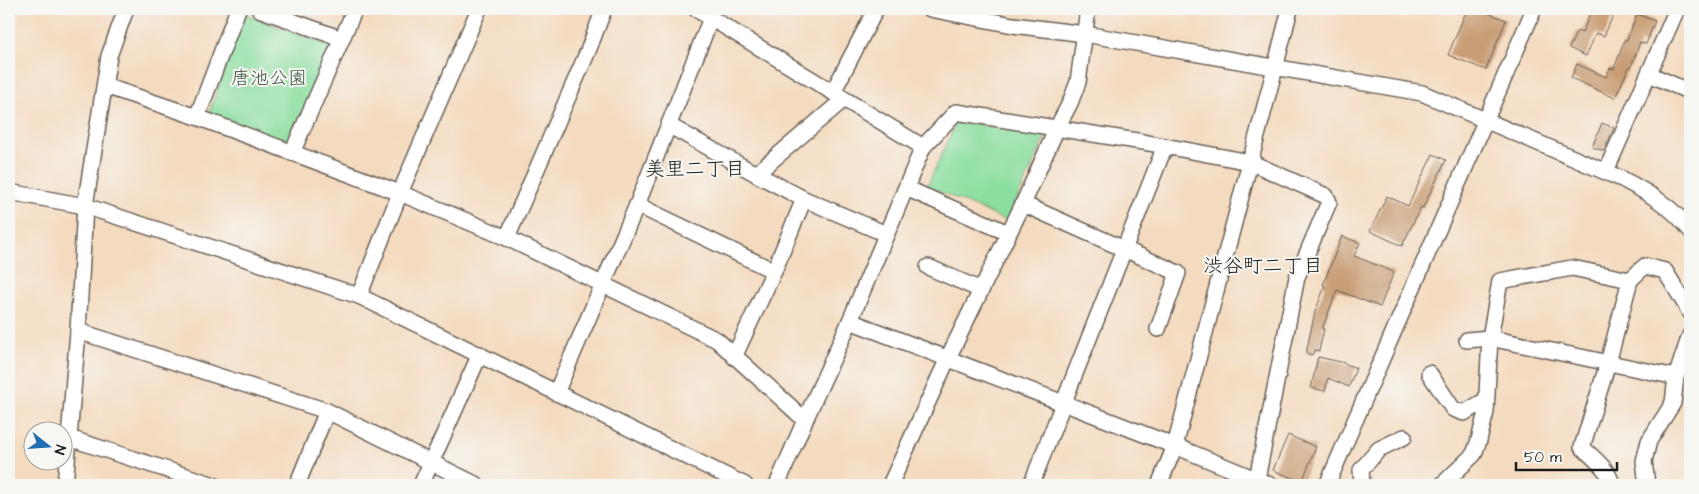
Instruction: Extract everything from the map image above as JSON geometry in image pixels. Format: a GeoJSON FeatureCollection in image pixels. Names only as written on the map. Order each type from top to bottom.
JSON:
{"type":"FeatureCollection","features":[{"type":"Feature","properties":{"kind":"street"},"geometry":{"type":"LineString","coordinates":[[70,422],[85,206],[109,56],[126,9]]}},
{"type":"Feature","properties":{"kind":"street"},"geometry":{"type":"LineString","coordinates":[[197,118],[238,9]]}},
{"type":"Feature","properties":{"kind":"street"},"geometry":{"type":"LineString","coordinates":[[259,9],[342,39]]}},
{"type":"Feature","properties":{"kind":"street"},"geometry":{"type":"LineString","coordinates":[[292,153],[355,9]]}},
{"type":"Feature","properties":{"kind":"street"},"geometry":{"type":"LineString","coordinates":[[359,296],[400,193],[479,9]]}},
{"type":"Feature","properties":{"kind":"street"},"geometry":{"type":"LineString","coordinates":[[507,238],[604,9]]}},
{"type":"Feature","properties":{"kind":"street"},"geometry":{"type":"LineString","coordinates":[[696,9],[923,147]]}},
{"type":"Feature","properties":{"kind":"street"},"geometry":{"type":"LineString","coordinates":[[756,174],[838,96],[876,9]]}},
{"type":"Feature","properties":{"kind":"street"},"geometry":{"type":"LineString","coordinates":[[930,9],[1013,25],[1085,34],[1422,93],[1606,171],[1642,189],[1674,212],[1690,230]]}},
{"type":"Feature","properties":{"kind":"street"},"geometry":{"type":"LineString","coordinates":[[890,485],[948,358],[1070,103],[1078,82],[1088,9]]}},
{"type":"Feature","properties":{"kind":"street"},"geometry":{"type":"LineString","coordinates":[[1159,485],[1175,446],[1290,9]]}},
{"type":"Feature","properties":{"kind":"street"},"geometry":{"type":"LineString","coordinates":[[1327,485],[1534,9]]}},
{"type":"Feature","properties":{"kind":"street"},"geometry":{"type":"LineString","coordinates":[[1606,171],[1678,9]]}},
{"type":"Feature","properties":{"kind":"street"},"geometry":{"type":"LineString","coordinates":[[556,393],[637,206],[711,18]]}},
{"type":"Feature","properties":{"kind":"street"},"geometry":{"type":"LineString","coordinates":[[1649,74],[1690,92]]}},
{"type":"Feature","properties":{"kind":"street"},"geometry":{"type":"LineString","coordinates":[[105,86],[400,193],[507,238],[717,340],[804,420]]}},
{"type":"Feature","properties":{"kind":"street"},"geometry":{"type":"LineString","coordinates":[[777,485],[804,420],[850,321],[923,147],[956,112],[1165,146],[1250,162],[1326,196],[1328,202],[1297,278],[1264,482],[850,321]]}},
{"type":"Feature","properties":{"kind":"street"},"geometry":{"type":"LineString","coordinates":[[670,126],[804,199],[886,234]]}},
{"type":"Feature","properties":{"kind":"street"},"geometry":{"type":"LineString","coordinates":[[1031,485],[1165,146]]}},
{"type":"Feature","properties":{"kind":"street"},"geometry":{"type":"LineString","coordinates":[[906,188],[1008,233]]}},
{"type":"Feature","properties":{"kind":"street"},"geometry":{"type":"LineString","coordinates":[[9,192],[85,206],[359,296],[745,485]]}},
{"type":"Feature","properties":{"kind":"street"},"geometry":{"type":"LineString","coordinates":[[734,357],[774,271],[804,199]]}},
{"type":"Feature","properties":{"kind":"street"},"geometry":{"type":"LineString","coordinates":[[1023,204],[1178,273],[1158,329]]}},
{"type":"Feature","properties":{"kind":"street"},"geometry":{"type":"LineString","coordinates":[[637,206],[774,271]]}},
{"type":"Feature","properties":{"kind":"street"},"geometry":{"type":"LineString","coordinates":[[1611,485],[1612,480],[1609,474],[1582,447],[1608,363],[1630,280],[1645,266],[1665,271],[1690,312]]}},
{"type":"Feature","properties":{"kind":"street"},"geometry":{"type":"LineString","coordinates":[[928,267],[981,290]]}},
{"type":"Feature","properties":{"kind":"street"},"geometry":{"type":"LineString","coordinates":[[1442,485],[1474,454],[1484,425],[1490,338],[1500,281],[1572,268],[1630,280]]}},
{"type":"Feature","properties":{"kind":"street"},"geometry":{"type":"LineString","coordinates":[[78,331],[327,411],[477,485]]}},
{"type":"Feature","properties":{"kind":"street"},"geometry":{"type":"LineString","coordinates":[[1648,485],[1644,461],[1649,441],[1673,403],[1676,377],[1690,335]]}},
{"type":"Feature","properties":{"kind":"street"},"geometry":{"type":"LineString","coordinates":[[1468,340],[1490,338],[1676,377]]}},
{"type":"Feature","properties":{"kind":"street"},"geometry":{"type":"LineString","coordinates":[[421,485],[480,354]]}},
{"type":"Feature","properties":{"kind":"street"},"geometry":{"type":"LineString","coordinates":[[1430,373],[1452,409],[1464,413],[1486,400]]}},
{"type":"Feature","properties":{"kind":"street"},"geometry":{"type":"LineString","coordinates":[[297,485],[327,411]]}},
{"type":"Feature","properties":{"kind":"street"},"geometry":{"type":"LineString","coordinates":[[1362,485],[1361,470],[1379,449],[1404,436]]}},
{"type":"Feature","properties":{"kind":"street"},"geometry":{"type":"LineString","coordinates":[[72,439],[186,481],[214,485]]}},
{"type":"Feature","properties":{"kind":"street"},"geometry":{"type":"LineString","coordinates":[[65,485],[66,472]]}},
{"type":"Feature","properties":{"kind":"green space","name":"唐池公園"},"geometry":{"type":"Polygon","coordinates":[[[244,14],[331,46],[289,144],[209,113],[244,14]]]}},
{"type":"Feature","properties":{"kind":"green space"},"geometry":{"type":"Polygon","coordinates":[[[957,121],[1046,136],[1007,221],[927,186],[957,121]]]}},
{"type":"Feature","properties":{"kind":"building"},"geometry":{"type":"Polygon","coordinates":[[[1467,9],[1478,9],[1506,20],[1486,70],[1448,55],[1467,9]]]}},
{"type":"Feature","properties":{"kind":"building"},"geometry":{"type":"Polygon","coordinates":[[[1592,9],[1616,9],[1604,36],[1596,33],[1586,56],[1569,48],[1577,31],[1582,33],[1592,9]]]}},
{"type":"Feature","properties":{"kind":"building"},"geometry":{"type":"Polygon","coordinates":[[[1637,14],[1655,21],[1646,44],[1640,42],[1631,67],[1629,67],[1615,98],[1571,78],[1577,64],[1606,77],[1610,68],[1614,69],[1637,14]]]}},
{"type":"Feature","properties":{"kind":"building"},"geometry":{"type":"Polygon","coordinates":[[[1602,123],[1614,128],[1604,151],[1592,147],[1602,123]]]}},
{"type":"Feature","properties":{"kind":"building"},"geometry":{"type":"Polygon","coordinates":[[[1433,154],[1446,160],[1402,246],[1370,231],[1387,196],[1408,206],[1433,154]]]}},
{"type":"Feature","properties":{"kind":"building"},"geometry":{"type":"Polygon","coordinates":[[[1342,236],[1360,243],[1354,256],[1394,272],[1380,307],[1337,290],[1322,329],[1324,329],[1319,351],[1315,350],[1312,355],[1306,353],[1315,312],[1325,286],[1323,285],[1342,236]]]}},
{"type":"Feature","properties":{"kind":"building"},"geometry":{"type":"Polygon","coordinates":[[[1318,357],[1341,362],[1356,368],[1349,387],[1328,378],[1325,391],[1311,388],[1318,357]]]}},
{"type":"Feature","properties":{"kind":"building"},"geometry":{"type":"Polygon","coordinates":[[[1288,435],[1316,447],[1302,482],[1273,470],[1288,435]]]}},
{"type":"Feature","properties":{"kind":"district","name":"美里二丁目"},"geometry":{"type":"Point","coordinates":[695,169]}},
{"type":"Feature","properties":{"kind":"district","name":"渋谷町二丁目"},"geometry":{"type":"Point","coordinates":[1263,266]}}]}
